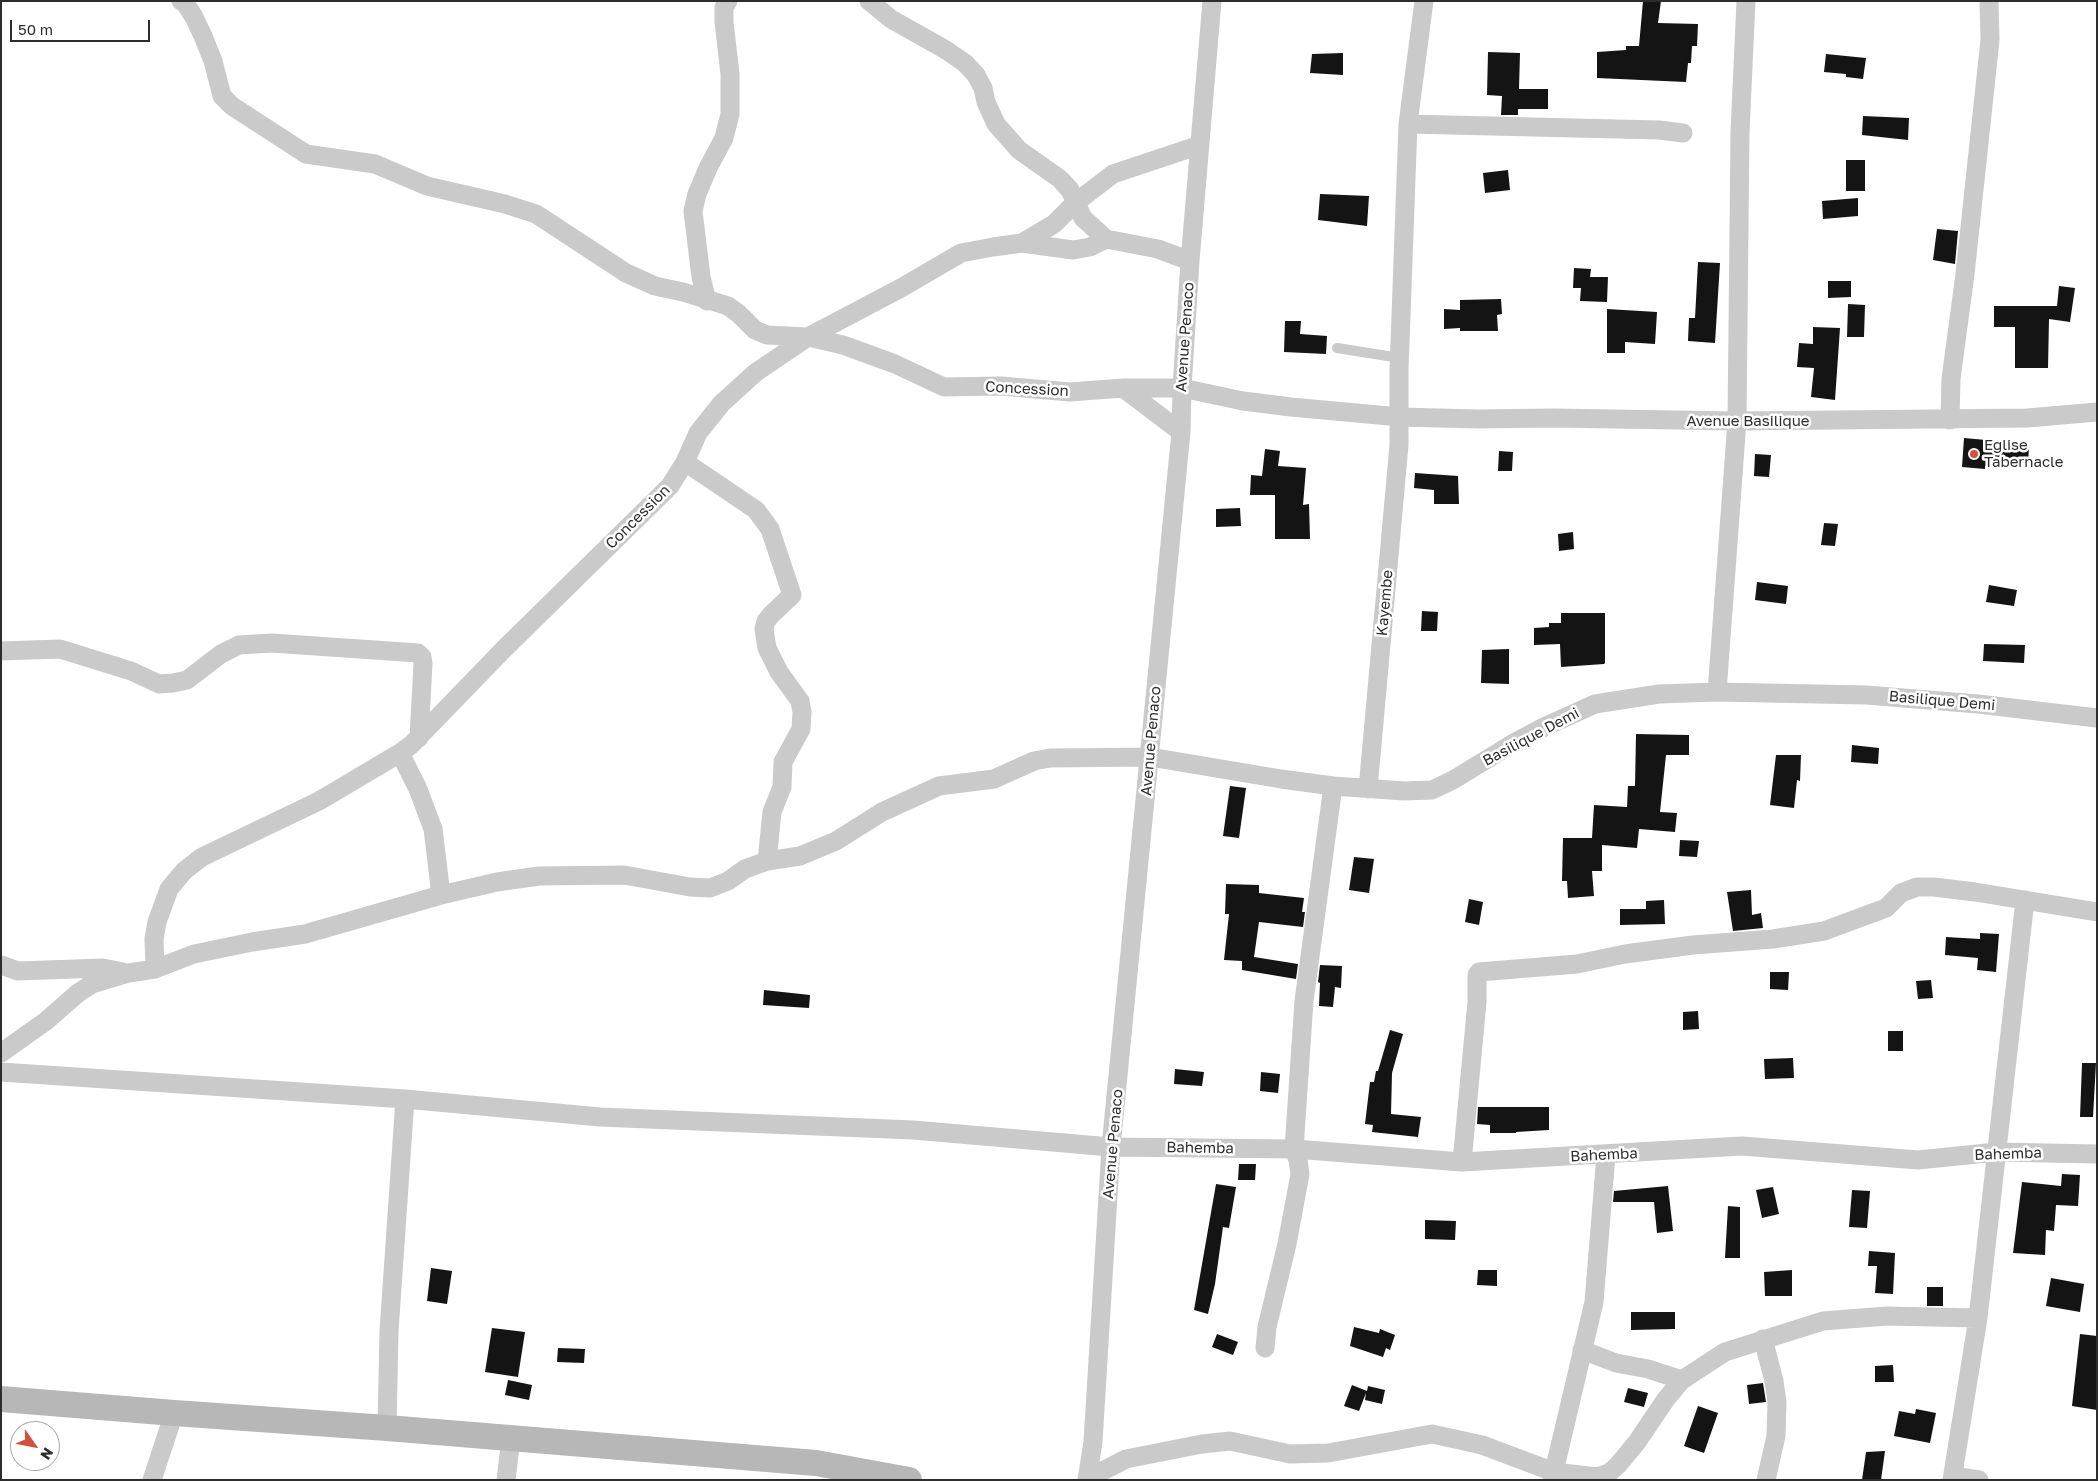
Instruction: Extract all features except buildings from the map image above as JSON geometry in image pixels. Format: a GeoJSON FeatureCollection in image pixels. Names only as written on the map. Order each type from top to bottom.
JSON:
{"type":"FeatureCollection","features":[{"type":"Feature","properties":{"kind":"main road"},"geometry":{"type":"LineString","coordinates":[[1,1399],[816,1463],[909,1480]]}},
{"type":"Feature","properties":{"kind":"street"},"geometry":{"type":"LineString","coordinates":[[181,1],[185,3],[194,17],[203,36],[213,61],[222,96],[232,106],[306,154],[375,164],[418,184],[505,204],[536,214],[626,273],[655,286],[684,292],[707,301],[728,306],[755,330],[767,335],[808,337],[901,288],[961,253],[1022,243],[1073,250],[1090,247],[1106,239]]}},
{"type":"Feature","properties":{"kind":"street"},"geometry":{"type":"LineString","coordinates":[[707,301],[701,277],[693,211],[697,194],[708,168],[724,138],[730,114],[730,74],[724,22],[724,7],[728,1]]}},
{"type":"Feature","properties":{"kind":"street"},"geometry":{"type":"LineString","coordinates":[[868,1],[891,19],[965,63],[984,88],[986,102],[996,124],[1019,150],[1060,179],[1070,190],[1083,218],[1106,239],[1158,249],[1190,261]]}},
{"type":"Feature","properties":{"kind":"street","name":"Avenue Penaco"},"geometry":{"type":"LineString","coordinates":[[1087,1480],[1093,1442],[1111,1146],[1181,432],[1190,261],[1212,1]]}},
{"type":"Feature","properties":{"kind":"street","name":"Kayembe"},"geometry":{"type":"LineString","coordinates":[[1368,789],[1399,445],[1408,124],[1424,1]]}},
{"type":"Feature","properties":{"kind":"street"},"geometry":{"type":"LineString","coordinates":[[1718,692],[1737,421],[1740,132],[1746,1]]}},
{"type":"Feature","properties":{"kind":"street"},"geometry":{"type":"LineString","coordinates":[[1950,420],[1951,379],[1965,274],[1990,40],[1990,1]]}},
{"type":"Feature","properties":{"kind":"street"},"geometry":{"type":"LineString","coordinates":[[1408,124],[1683,132]]}},
{"type":"Feature","properties":{"kind":"street"},"geometry":{"type":"LineString","coordinates":[[1022,243],[1054,224],[1075,203],[1113,174],[1200,145]]}},
{"type":"Feature","properties":{"kind":"street","name":"Concession"},"geometry":{"type":"LineString","coordinates":[[155,969],[154,939],[157,922],[169,889],[184,871],[202,856],[319,800],[400,753],[419,738],[504,649],[670,486],[685,462],[698,433],[721,404],[755,373],[808,337],[843,345],[895,364],[944,387],[1001,386],[1070,392],[1123,388],[1182,388]]}},
{"type":"Feature","properties":{"kind":"street"},"geometry":{"type":"LineString","coordinates":[[1123,388],[1181,432]]}},
{"type":"Feature","properties":{"kind":"street","name":"Avenue Basilique"},"geometry":{"type":"LineString","coordinates":[[1182,388],[1243,401],[1292,407],[1400,416],[1478,419],[1950,420],[2027,418],[2097,412]]}},
{"type":"Feature","properties":{"kind":"street"},"geometry":{"type":"LineString","coordinates":[[685,462],[756,510],[770,529],[792,595],[766,621],[764,629],[767,648],[779,672],[800,701],[802,712],[801,729],[783,762],[782,787],[772,812],[767,861]]}},
{"type":"Feature","properties":{"kind":"street"},"geometry":{"type":"LineString","coordinates":[[1,650],[60,649],[131,671],[159,684],[187,680],[221,654],[239,646],[272,642],[418,653],[422,657],[423,664],[419,738]]}},
{"type":"Feature","properties":{"kind":"street","name":"Basilique Demi"},"geometry":{"type":"LineString","coordinates":[[129,973],[155,969],[194,954],[252,942],[305,934],[441,895],[497,882],[539,876],[574,874],[624,875],[690,887],[710,888],[746,869],[767,861],[800,856],[836,841],[882,812],[939,786],[994,779],[1034,761],[1050,758],[1150,757],[1333,786],[1404,791],[1432,790],[1453,780],[1544,727],[1595,704],[1659,694],[1718,692],[1876,696],[1978,704],[2097,718]]}},
{"type":"Feature","properties":{"kind":"street"},"geometry":{"type":"LineString","coordinates":[[400,753],[418,789],[433,829],[441,895]]}},
{"type":"Feature","properties":{"kind":"street"},"geometry":{"type":"LineString","coordinates":[[1265,1348],[1267,1327],[1287,1244],[1300,1174],[1294,1149],[1304,1002],[1333,786]]}},
{"type":"Feature","properties":{"kind":"street"},"geometry":{"type":"LineString","coordinates":[[1462,1162],[1477,1002],[1477,975],[1479,972],[1577,964],[1693,945],[1773,939],[1824,931],[1886,908],[1901,893],[1916,887],[1966,891],[2097,912]]}},
{"type":"Feature","properties":{"kind":"street"},"geometry":{"type":"LineString","coordinates":[[1979,1480],[1952,1478],[1978,1318],[2025,900]]}},
{"type":"Feature","properties":{"kind":"street"},"geometry":{"type":"LineString","coordinates":[[1,965],[18,971],[103,968],[129,973]]}},
{"type":"Feature","properties":{"kind":"street"},"geometry":{"type":"LineString","coordinates":[[1,1053],[46,1022],[84,988],[129,973]]}},
{"type":"Feature","properties":{"kind":"street","name":"Bahemba"},"geometry":{"type":"LineString","coordinates":[[1,1072],[405,1099],[600,1117],[913,1130],[1111,1146],[1294,1149],[1462,1162],[1742,1146],[1918,1160],[1997,1152],[2097,1154]]}},
{"type":"Feature","properties":{"kind":"street"},"geometry":{"type":"LineString","coordinates":[[388,1428],[386,1396],[389,1331],[405,1099]]}},
{"type":"Feature","properties":{"kind":"street"},"geometry":{"type":"LineString","coordinates":[[1553,1476],[1594,1302],[1606,1155]]}},
{"type":"Feature","properties":{"kind":"street"},"geometry":{"type":"LineString","coordinates":[[1087,1480],[1126,1459],[1202,1444],[1230,1441],[1290,1454],[1328,1453],[1432,1434],[1482,1445],[1553,1476],[1597,1477],[1609,1473],[1618,1465],[1682,1380],[1725,1352],[1823,1321],[1887,1316],[1978,1318]]}},
{"type":"Feature","properties":{"kind":"street"},"geometry":{"type":"LineString","coordinates":[[1763,1339],[1774,1381],[1777,1402],[1776,1436],[1766,1480]]}},
{"type":"Feature","properties":{"kind":"street"},"geometry":{"type":"LineString","coordinates":[[1582,1350],[1616,1363],[1648,1369],[1682,1380]]}},
{"type":"Feature","properties":{"kind":"street"},"geometry":{"type":"LineString","coordinates":[[152,1480],[174,1413]]}},
{"type":"Feature","properties":{"kind":"street"},"geometry":{"type":"LineString","coordinates":[[506,1480],[511,1438]]}},
{"type":"Feature","properties":{"kind":"lane"},"geometry":{"type":"LineString","coordinates":[[1337,348],[1400,358]]}},
{"type":"Feature","properties":{"kind":"place","name":"Eglise Tabernacle"},"geometry":{"type":"Point","coordinates":[1974,454]}}]}
